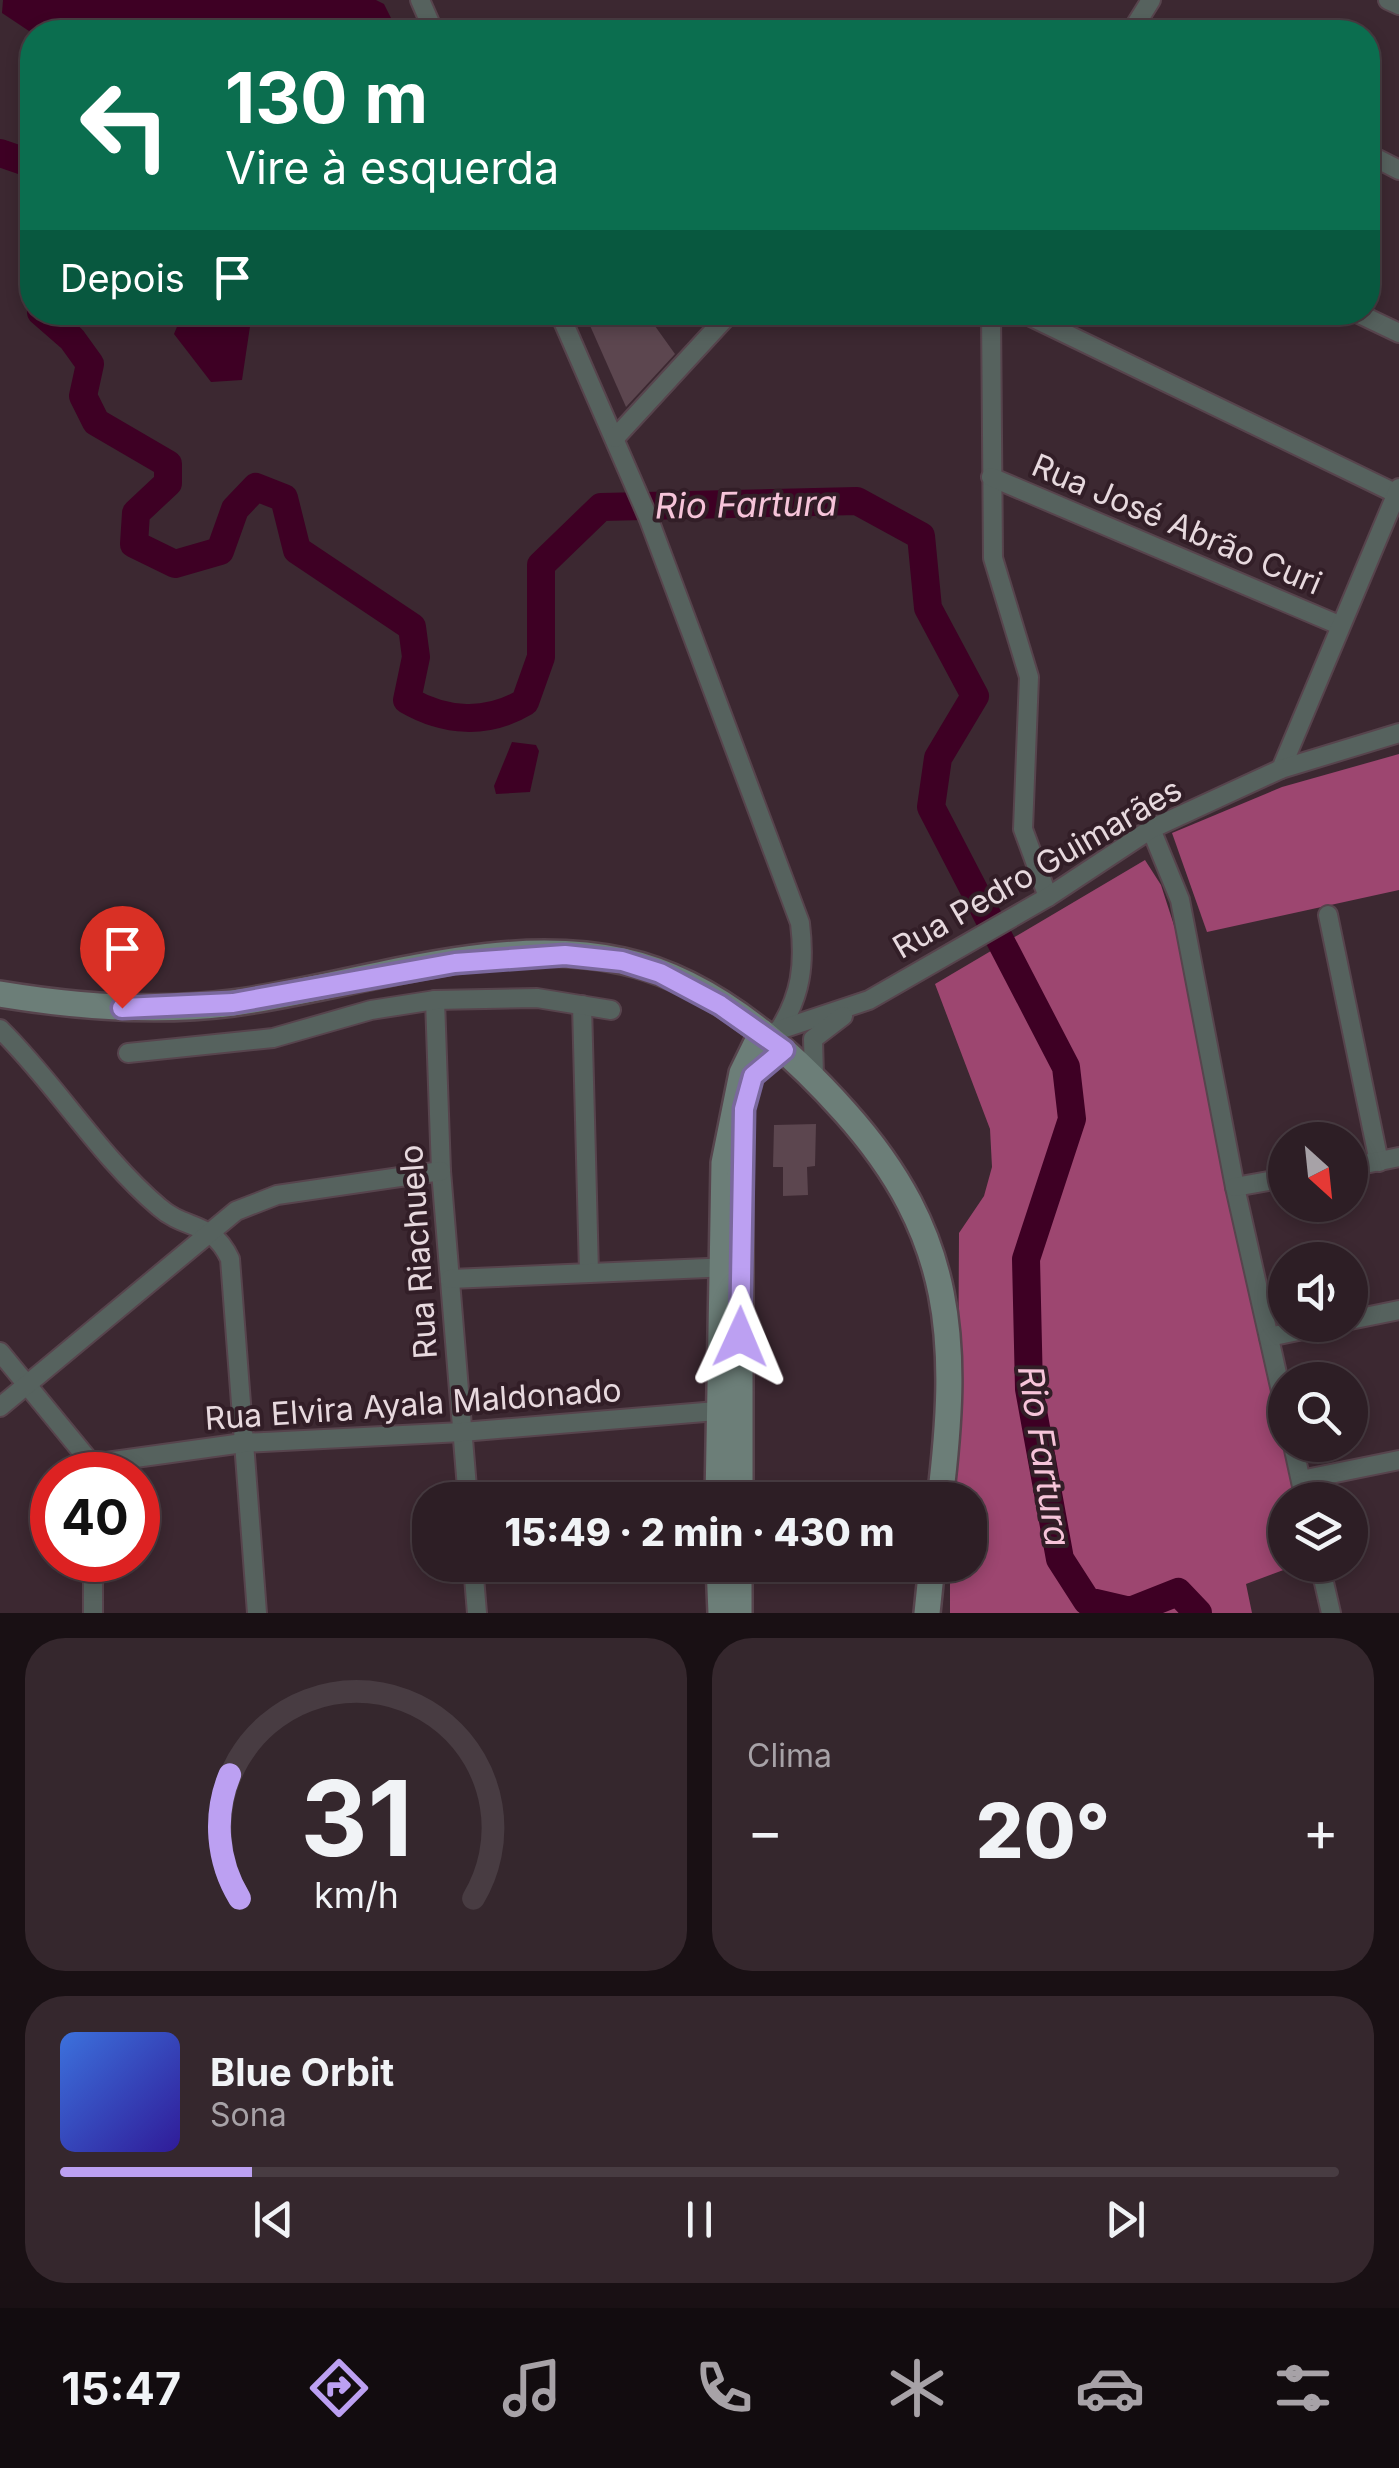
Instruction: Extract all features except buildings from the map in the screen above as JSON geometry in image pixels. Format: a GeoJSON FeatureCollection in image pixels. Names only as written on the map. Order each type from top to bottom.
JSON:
{"type":"FeatureCollection","features":[{"type":"Feature","properties":{"kind":"main road"},"geometry":{"type":"LineString","coordinates":[[0,994],[63,1004],[151,1010],[233,1003],[455,963],[537,955],[622,961],[660,973],[706,996],[814,1077],[891,1169],[914,1208],[944,1299],[951,1336],[950,1415],[942,1482]]}},
{"type":"Feature","properties":{"kind":"main road"},"geometry":{"type":"LineString","coordinates":[[768,1041],[849,1116]]}},
{"type":"Feature","properties":{"kind":"main road"},"geometry":{"type":"LineString","coordinates":[[720,1482],[729,1410],[731,1267],[744,1109],[768,1041]]}},
{"type":"Feature","properties":{"kind":"main road"},"geometry":{"type":"LineString","coordinates":[[729,1410],[738,1482]]}},
{"type":"Feature","properties":{"kind":"main road"},"geometry":{"type":"LineString","coordinates":[[720,1582],[721,1613]]}},
{"type":"Feature","properties":{"kind":"main road"},"geometry":{"type":"LineString","coordinates":[[738,1613],[739,1582]]}},
{"type":"Feature","properties":{"kind":"main road"},"geometry":{"type":"LineString","coordinates":[[928,1613],[931,1582]]}},
{"type":"Feature","properties":{"kind":"street"},"geometry":{"type":"LineString","coordinates":[[1388,0],[1399,6]]}},
{"type":"Feature","properties":{"kind":"street"},"geometry":{"type":"LineString","coordinates":[[565,325],[648,517],[800,924],[803,970],[796,998],[768,1041]]}},
{"type":"Feature","properties":{"kind":"street"},"geometry":{"type":"LineString","coordinates":[[615,438],[719,325]]}},
{"type":"Feature","properties":{"kind":"street"},"geometry":{"type":"LineString","coordinates":[[990,325],[993,558],[1029,678],[1030,714],[1021,789],[1023,828],[1048,896]]}},
{"type":"Feature","properties":{"kind":"street"},"geometry":{"type":"LineString","coordinates":[[1048,325],[1398,492],[1281,769]]}},
{"type":"Feature","properties":{"kind":"street","name":"Rua José Abrão Curi"},"geometry":{"type":"LineString","coordinates":[[991,477],[1339,625]]}},
{"type":"Feature","properties":{"kind":"street","name":"Rua Pedro Guimarães"},"geometry":{"type":"LineString","coordinates":[[768,1041],[869,1000],[1048,896],[1151,830],[1281,769],[1399,733]]}},
{"type":"Feature","properties":{"kind":"street"},"geometry":{"type":"LineString","coordinates":[[1151,830],[1180,900],[1235,1187],[1268,1333]]}},
{"type":"Feature","properties":{"kind":"street"},"geometry":{"type":"LineString","coordinates":[[1328,915],[1379,1162]]}},
{"type":"Feature","properties":{"kind":"street"},"geometry":{"type":"LineString","coordinates":[[128,1053],[273,1038],[371,1010],[435,1000],[537,998],[611,1010]]}},
{"type":"Feature","properties":{"kind":"street","name":"Rua Riachuelo"},"geometry":{"type":"LineString","coordinates":[[435,1000],[441,1171],[466,1482]]}},
{"type":"Feature","properties":{"kind":"street"},"geometry":{"type":"LineString","coordinates":[[768,1041],[813,1039],[869,1000]]}},
{"type":"Feature","properties":{"kind":"street"},"geometry":{"type":"LineString","coordinates":[[582,1005],[589,1273]]}},
{"type":"Feature","properties":{"kind":"street"},"geometry":{"type":"LineString","coordinates":[[3,1032],[157,1206],[208,1230],[223,1244],[234,1276],[257,1613]]}},
{"type":"Feature","properties":{"kind":"street"},"geometry":{"type":"LineString","coordinates":[[813,1039],[814,1077]]}},
{"type":"Feature","properties":{"kind":"street"},"geometry":{"type":"LineString","coordinates":[[1368,1164],[1399,1157]]}},
{"type":"Feature","properties":{"kind":"street"},"geometry":{"type":"LineString","coordinates":[[0,1407],[208,1230],[236,1211],[277,1196],[441,1171]]}},
{"type":"Feature","properties":{"kind":"street"},"geometry":{"type":"LineString","coordinates":[[1235,1187],[1268,1181]]}},
{"type":"Feature","properties":{"kind":"street"},"geometry":{"type":"LineString","coordinates":[[450,1279],[731,1267]]}},
{"type":"Feature","properties":{"kind":"street"},"geometry":{"type":"LineString","coordinates":[[1368,1316],[1399,1310]]}},
{"type":"Feature","properties":{"kind":"street"},"geometry":{"type":"LineString","coordinates":[[0,1352],[79,1452]]}},
{"type":"Feature","properties":{"kind":"street","name":"Rua Elvira Ayala Maldonado"},"geometry":{"type":"LineString","coordinates":[[160,1458],[243,1443],[462,1432],[729,1410]]}},
{"type":"Feature","properties":{"kind":"street"},"geometry":{"type":"LineString","coordinates":[[1297,1462],[1301,1480],[1399,1460]]}},
{"type":"Feature","properties":{"kind":"street"},"geometry":{"type":"LineString","coordinates":[[92,1582],[93,1613]]}},
{"type":"Feature","properties":{"kind":"street"},"geometry":{"type":"LineString","coordinates":[[474,1582],[477,1613]]}},
{"type":"Feature","properties":{"kind":"street"},"geometry":{"type":"LineString","coordinates":[[1324,1582],[1331,1613]]}},
{"type":"Feature","properties":{"kind":"shaded area"},"geometry":{"type":"Polygon","coordinates":[[[3,0],[376,0],[384,4],[392,20],[20,20],[20,25],[2,13],[3,0]]]}},
{"type":"Feature","properties":{"kind":"shaded area"},"geometry":{"type":"Polygon","coordinates":[[[178,325],[250,325],[242,380],[211,382],[174,334],[178,325]]]}},
{"type":"Feature","properties":{"kind":"shaded area"},"geometry":{"type":"Polygon","coordinates":[[[512,742],[536,745],[539,751],[530,792],[496,794],[494,786],[512,742]]]}},
{"type":"Feature","properties":{"kind":"shaded area"},"geometry":{"type":"Polygon","coordinates":[[[1399,754],[1399,890],[1207,932],[1172,833],[1282,787],[1399,754]]]}},
{"type":"Feature","properties":{"kind":"shaded area"},"geometry":{"type":"Polygon","coordinates":[[[1145,860],[1161,885],[1200,1006],[1223,1178],[1275,1362],[1268,1362],[1268,1462],[1291,1462],[1298,1482],[1268,1482],[1268,1576],[1246,1584],[1252,1613],[950,1613],[950,1582],[987,1582],[987,1482],[953,1482],[958,1417],[959,1233],[984,1196],[992,1167],[990,1129],[935,984],[1145,860]]]}},
{"type":"Feature","properties":{"kind":"waterway","name":"Rio Fartura"},"geometry":{"type":"LineString","coordinates":[[0,153],[20,160]]}},
{"type":"Feature","properties":{"kind":"waterway","name":"Rio Fartura"},"geometry":{"type":"LineString","coordinates":[[56,325],[90,364],[83,396],[96,422],[168,464],[168,483],[136,513],[134,544],[175,564],[220,551],[235,509],[256,487],[284,498],[297,550],[412,627],[416,657],[407,700],[436,713],[481,717],[525,702],[541,657],[541,565],[601,507],[857,501],[921,536],[928,608],[975,696],[938,758],[931,807],[1066,1067],[1072,1119],[1026,1259],[1029,1389],[1060,1559],[1087,1601],[1130,1611],[1178,1592],[1198,1613]]}},
{"type":"Feature","properties":{"kind":"route"},"geometry":{"type":"LineString","coordinates":[[122,1008],[151,1010],[233,1003],[455,963],[523,955],[622,961],[689,987],[784,1050],[753,1076],[744,1109],[740,1337]]}}]}
